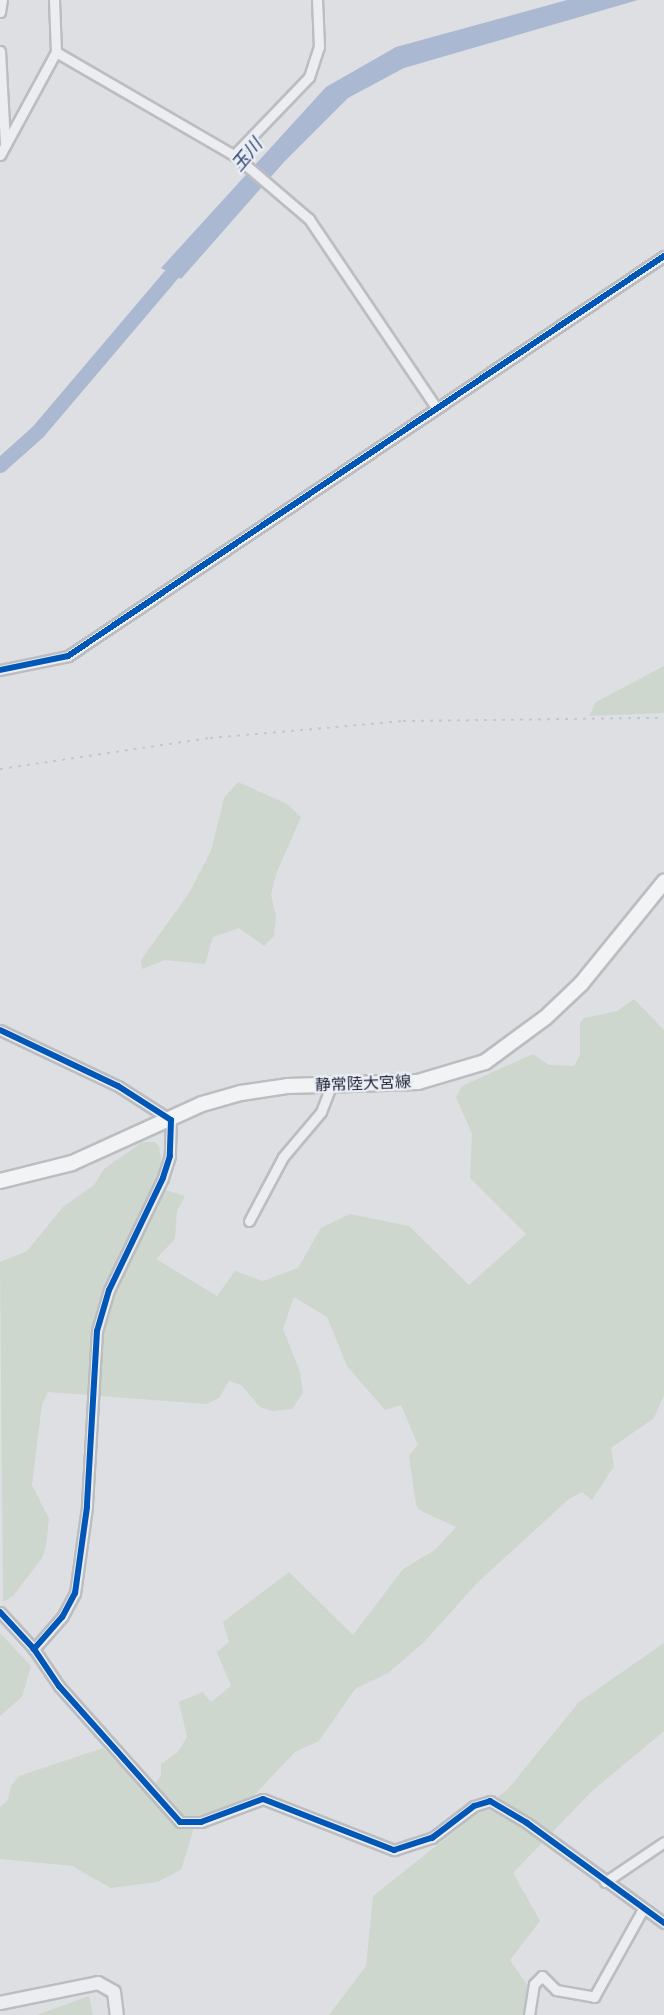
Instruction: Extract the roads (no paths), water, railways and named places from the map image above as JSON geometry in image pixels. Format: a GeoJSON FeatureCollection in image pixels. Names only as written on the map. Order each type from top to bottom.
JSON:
{"type":"FeatureCollection","features":[{"type":"Feature","properties":{"kind":"main road","name":"静常陸大宮線"},"geometry":{"type":"LineString","coordinates":[[0,1181],[72,1163],[202,1104],[251,1090],[418,1082],[485,1062],[545,1018],[581,984],[664,882]]}},
{"type":"Feature","properties":{"kind":"street"},"geometry":{"type":"LineString","coordinates":[[0,12],[2,0]]}},
{"type":"Feature","properties":{"kind":"street"},"geometry":{"type":"LineString","coordinates":[[0,155],[5,142],[56,52],[54,0]]}},
{"type":"Feature","properties":{"kind":"street"},"geometry":{"type":"LineString","coordinates":[[234,155],[309,77],[319,47],[317,0]]}},
{"type":"Feature","properties":{"kind":"street"},"geometry":{"type":"LineString","coordinates":[[0,51],[5,142]]}},
{"type":"Feature","properties":{"kind":"street"},"geometry":{"type":"LineString","coordinates":[[56,52],[234,155],[309,219],[436,407]]}},
{"type":"Feature","properties":{"kind":"street"},"geometry":{"type":"LineString","coordinates":[[0,670],[68,656],[664,256]]}},
{"type":"Feature","properties":{"kind":"street"},"geometry":{"type":"LineString","coordinates":[[0,1030],[118,1086],[171,1120],[170,1156],[163,1178],[109,1290],[97,1331],[87,1507],[75,1593],[62,1617],[34,1649]]}},
{"type":"Feature","properties":{"kind":"street"},"geometry":{"type":"LineString","coordinates":[[249,1221],[283,1157],[321,1112],[331,1086]]}},
{"type":"Feature","properties":{"kind":"street"},"geometry":{"type":"LineString","coordinates":[[0,1612],[34,1649],[59,1686],[180,1822],[201,1822],[263,1799],[394,1850],[432,1838],[474,1806],[490,1801],[527,1823],[664,1923]]}},
{"type":"Feature","properties":{"kind":"street"},"geometry":{"type":"LineString","coordinates":[[606,1882],[664,1842]]}},
{"type":"Feature","properties":{"kind":"street"},"geometry":{"type":"LineString","coordinates":[[529,2015],[534,1984],[542,1976],[556,1990],[594,1997],[643,1909]]}},
{"type":"Feature","properties":{"kind":"street"},"geometry":{"type":"LineString","coordinates":[[0,2003],[98,1983],[108,1985],[114,1992],[117,2015]]}},
{"type":"Feature","properties":{"kind":"water"},"geometry":{"type":"Polygon","coordinates":[[[567,0],[638,0],[404,68],[348,98],[284,162],[181,279],[161,268],[326,87],[396,47],[567,0]]]}},
{"type":"Feature","properties":{"kind":"waterway","name":"玉川"},"geometry":{"type":"LineString","coordinates":[[0,465],[38,431],[183,260]]}},
{"type":"Feature","properties":{"kind":"railway"},"geometry":{"type":"LineString","coordinates":[[0,769],[210,738],[403,721],[664,718]]}}]}
